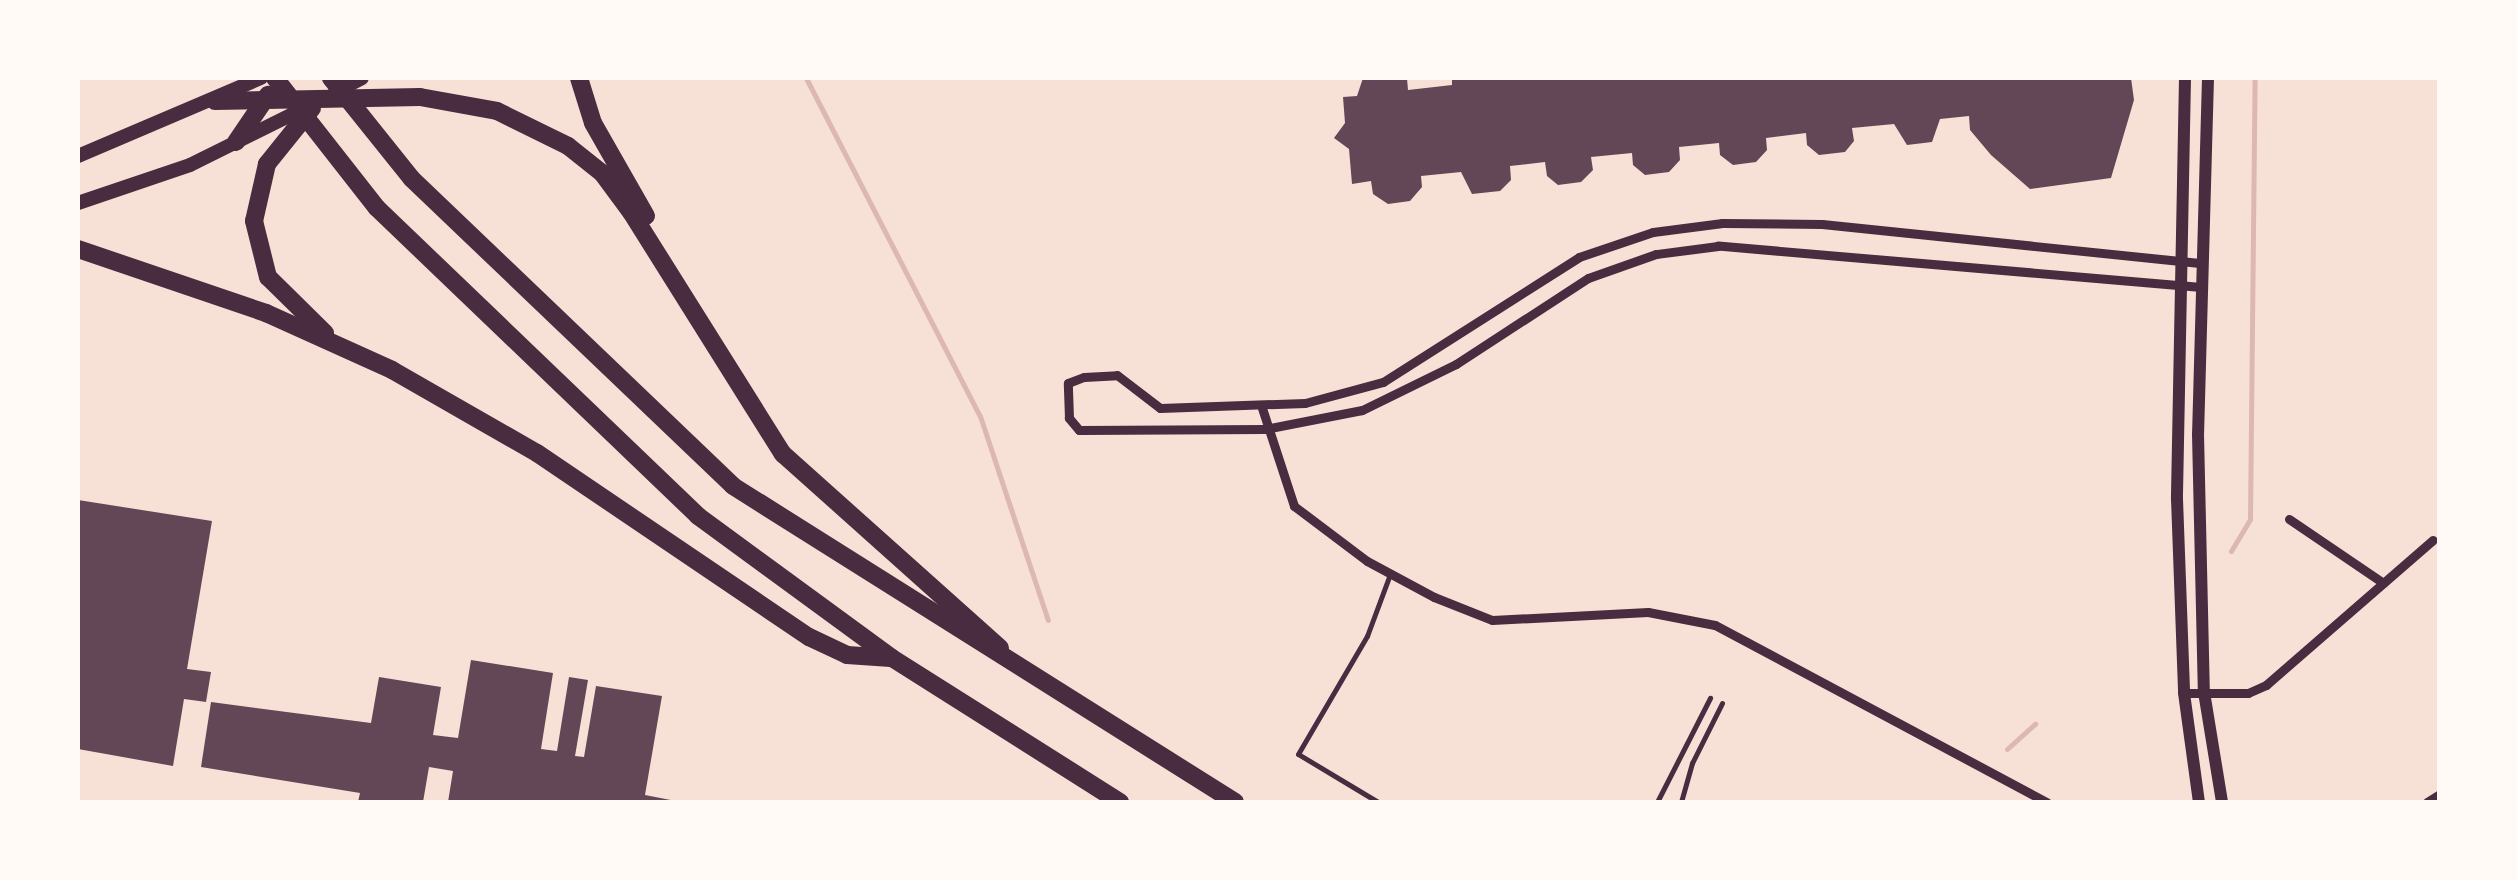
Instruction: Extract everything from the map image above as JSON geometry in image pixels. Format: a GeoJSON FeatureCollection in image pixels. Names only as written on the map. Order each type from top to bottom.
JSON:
{"type":"FeatureCollection","features":[{"type":"Feature","properties":{"kind":"highway"},"geometry":{"type":"LineString","coordinates":[[236,142],[277,78],[377,208],[698,516],[892,658],[1120,802]]}},
{"type":"Feature","properties":{"kind":"highway"},"geometry":{"type":"LineString","coordinates":[[337,343],[268,277],[254,220],[267,164],[319,101],[332,78],[412,179],[733,486],[1042,685],[1234,802]]}},
{"type":"Feature","properties":{"kind":"highway"},"geometry":{"type":"LineString","coordinates":[[579,78],[593,124],[668,267]]}},
{"type":"Feature","properties":{"kind":"highway"},"geometry":{"type":"LineString","coordinates":[[215,101],[319,101],[375,94],[420,97],[532,123],[602,174],[668,267],[783,454],[845,516],[1042,685]]}},
{"type":"Feature","properties":{"kind":"highway"},"geometry":{"type":"LineString","coordinates":[[78,249],[337,343],[538,453],[809,637],[847,654],[892,658]]}},
{"type":"Feature","properties":{"kind":"main road"},"geometry":{"type":"LineString","coordinates":[[78,156],[215,101],[261,78]]}},
{"type":"Feature","properties":{"kind":"main road"},"geometry":{"type":"LineString","coordinates":[[78,204],[236,142],[362,78]]}},
{"type":"Feature","properties":{"kind":"main road"},"geometry":{"type":"LineString","coordinates":[[2185,78],[2177,498],[2184,693],[2200,802]]}},
{"type":"Feature","properties":{"kind":"main road"},"geometry":{"type":"LineString","coordinates":[[2208,78],[2201,287],[2204,692],[2222,802]]}},
{"type":"Feature","properties":{"kind":"street"},"geometry":{"type":"LineString","coordinates":[[2201,287],[1828,251],[1718,246],[1656,254],[1588,278],[1393,398],[1265,430],[1079,430],[1069,418],[1068,383],[1118,375],[1160,408],[1262,408],[1383,382],[1579,257],[1652,232],[1722,222],[1822,224],[2202,263]]}},
{"type":"Feature","properties":{"kind":"street"},"geometry":{"type":"LineString","coordinates":[[1262,408],[1265,430],[1294,506],[1390,574],[1492,620],[1648,612],[1715,625],[2047,802]]}},
{"type":"Feature","properties":{"kind":"street"},"geometry":{"type":"LineString","coordinates":[[2289,520],[2383,583]]}},
{"type":"Feature","properties":{"kind":"street"},"geometry":{"type":"LineString","coordinates":[[2184,693],[2248,693],[2266,685],[2433,540]]}},
{"type":"Feature","properties":{"kind":"street"},"geometry":{"type":"LineString","coordinates":[[2427,802],[2440,794]]}},
{"type":"Feature","properties":{"kind":"lane"},"geometry":{"type":"LineString","coordinates":[[1378,802],[1298,754],[1377,613],[1390,574]]}},
{"type":"Feature","properties":{"kind":"lane"},"geometry":{"type":"LineString","coordinates":[[1656,802],[1710,698]]}},
{"type":"Feature","properties":{"kind":"lane"},"geometry":{"type":"LineString","coordinates":[[1682,802],[1692,763],[1722,703]]}},
{"type":"Feature","properties":{"kind":"building"},"geometry":{"type":"Polygon","coordinates":[[[1363,78],[1407,78],[1408,90],[1452,85],[1452,78],[2131,78],[2134,100],[2111,178],[2030,189],[1991,155],[1970,130],[1969,116],[1940,119],[1932,142],[1907,145],[1894,124],[1852,128],[1854,141],[1845,152],[1819,155],[1807,145],[1806,133],[1766,138],[1767,150],[1756,162],[1733,165],[1720,155],[1719,143],[1679,147],[1680,160],[1669,172],[1645,175],[1633,165],[1632,153],[1591,157],[1593,170],[1581,182],[1558,185],[1547,176],[1545,162],[1510,166],[1511,180],[1500,191],[1472,194],[1461,172],[1421,176],[1422,187],[1410,201],[1388,204],[1373,194],[1371,181],[1352,184],[1349,149],[1334,138],[1345,123],[1343,97],[1357,96],[1363,78]]]}},
{"type":"Feature","properties":{"kind":"building"},"geometry":{"type":"Polygon","coordinates":[[[78,500],[212,521],[187,669],[211,672],[206,702],[184,699],[173,766],[78,749],[78,500]]]}},
{"type":"Feature","properties":{"kind":"building"},"geometry":{"type":"Polygon","coordinates":[[[471,660],[553,673],[541,749],[557,751],[569,677],[588,680],[575,756],[584,757],[596,686],[662,696],[645,795],[681,802],[448,802],[453,771],[429,767],[423,802],[358,802],[360,793],[201,767],[211,702],[371,723],[379,677],[441,687],[433,735],[458,738],[471,660]]]}},
{"type":"Feature","properties":{"kind":"waterway"},"geometry":{"type":"LineString","coordinates":[[806,78],[980,416],[1048,620]]}},
{"type":"Feature","properties":{"kind":"waterway"},"geometry":{"type":"LineString","coordinates":[[2231,551],[2250,519],[2255,78]]}},
{"type":"Feature","properties":{"kind":"waterway"},"geometry":{"type":"LineString","coordinates":[[2007,749],[2035,724]]}}]}
